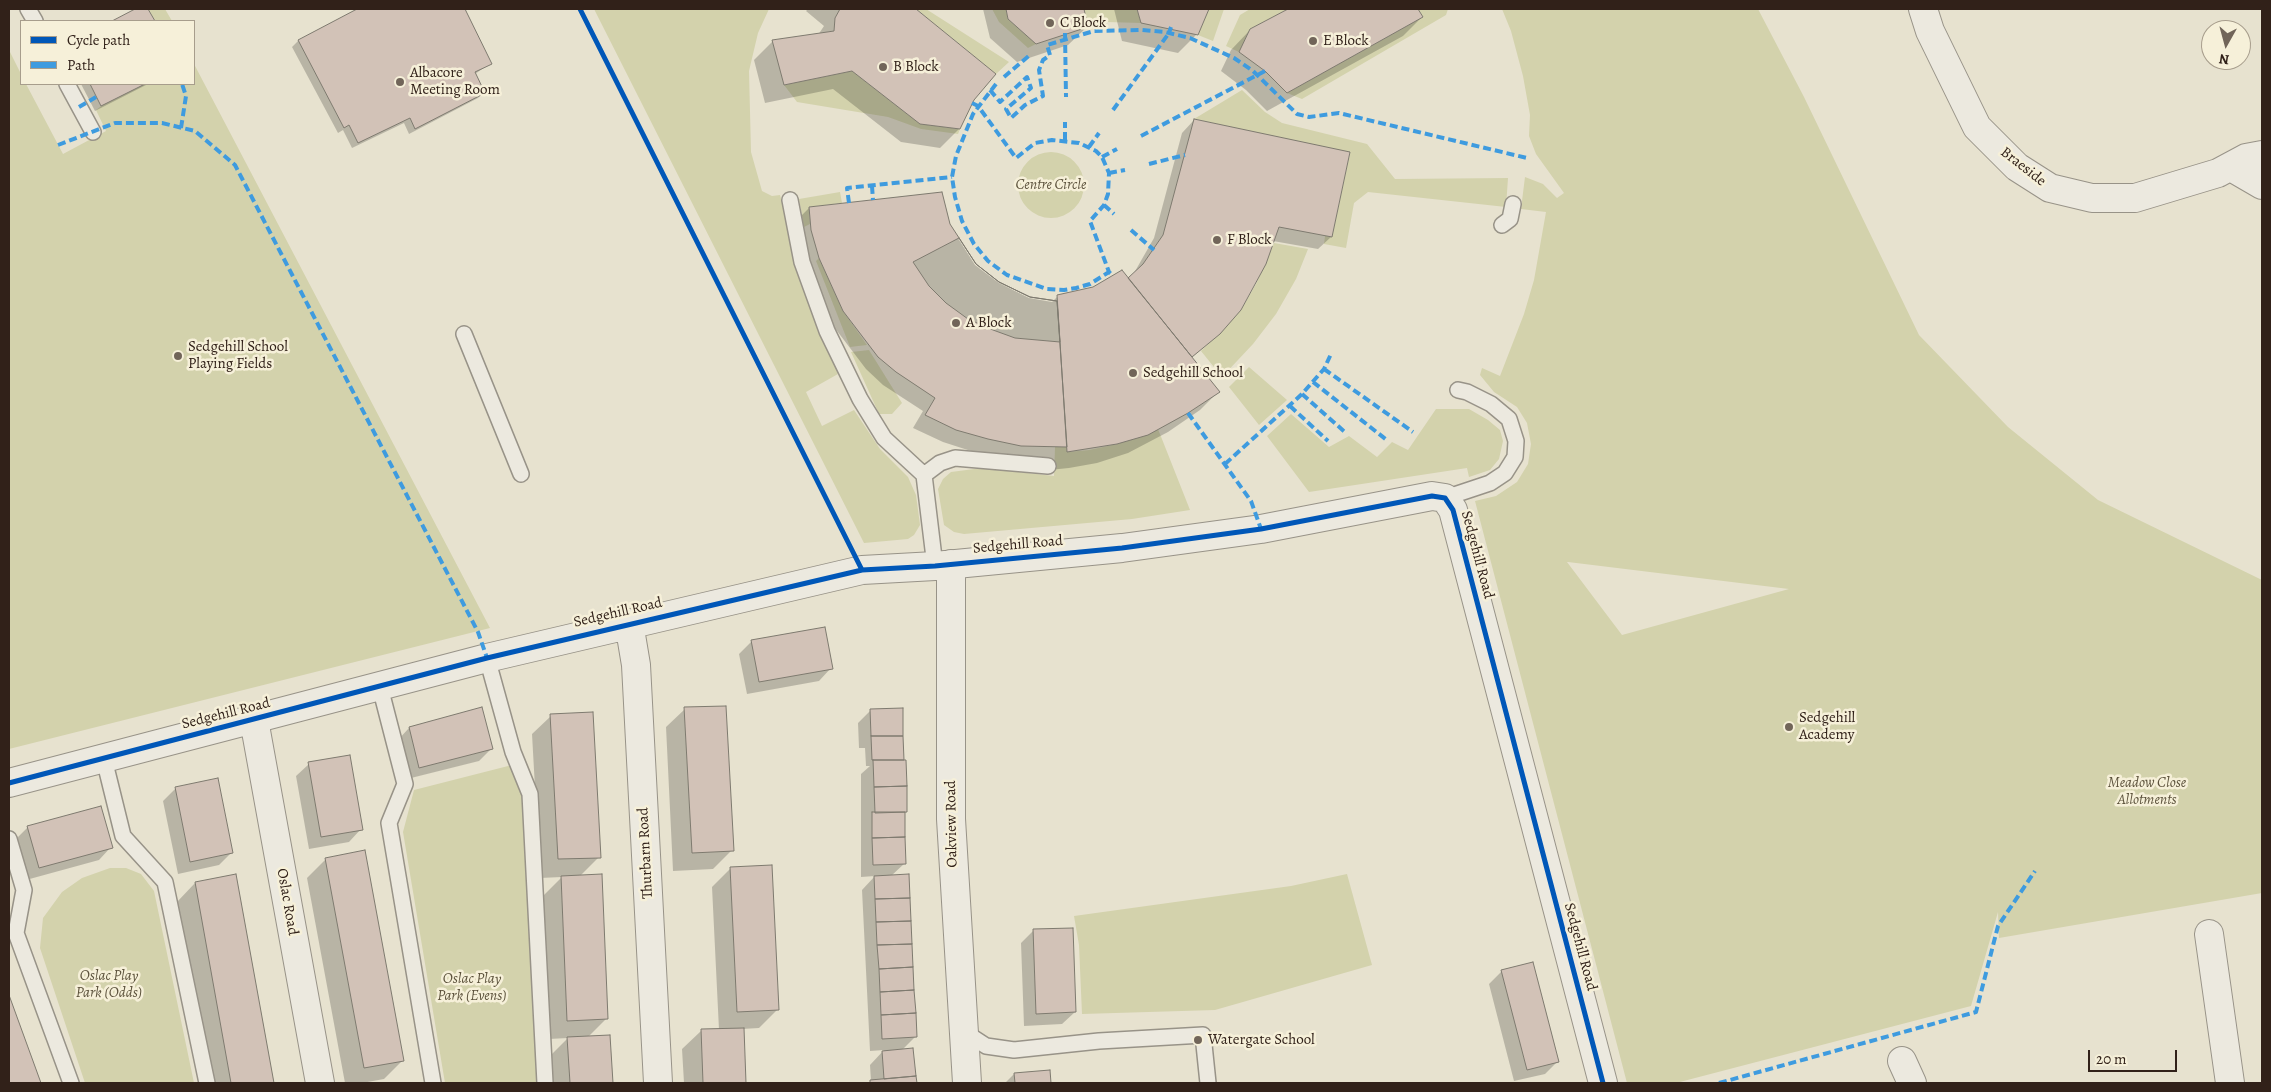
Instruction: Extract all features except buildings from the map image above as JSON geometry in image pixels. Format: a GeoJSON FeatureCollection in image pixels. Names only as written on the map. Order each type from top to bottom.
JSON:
{"type":"FeatureCollection","features":[{"type":"Feature","properties":{"kind":"street","name":"Braeside"},"geometry":{"type":"LineString","coordinates":[[1923,9],[1930,31],[1977,127],[2017,166],[2050,188],[2092,198],[2135,198],[2231,167],[2246,158],[2262,156]]}},
{"type":"Feature","properties":{"kind":"street"},"geometry":{"type":"LineString","coordinates":[[2231,167],[2262,184]]}},
{"type":"Feature","properties":{"kind":"street","name":"Sedgehill Road"},"geometry":{"type":"LineString","coordinates":[[9,783],[380,688],[487,658],[629,623],[862,570],[943,565],[1122,548],[1261,529],[1432,496],[1445,498],[1453,510],[1604,1083]]}},
{"type":"Feature","properties":{"kind":"street","name":"Oakview Road"},"geometry":{"type":"LineString","coordinates":[[943,565],[951,819],[967,1083]]}},
{"type":"Feature","properties":{"kind":"street","name":"Thurbarn Road"},"geometry":{"type":"LineString","coordinates":[[629,623],[636,665],[658,1083]]}},
{"type":"Feature","properties":{"kind":"street","name":"Oslac Road"},"geometry":{"type":"LineString","coordinates":[[254,720],[320,1083]]}},
{"type":"Feature","properties":{"kind":"street"},"geometry":{"type":"LineString","coordinates":[[2209,934],[2230,1083]]}},
{"type":"Feature","properties":{"kind":"lane"},"geometry":{"type":"LineString","coordinates":[[28,9],[34,20]]}},
{"type":"Feature","properties":{"kind":"lane"},"geometry":{"type":"LineString","coordinates":[[69,85],[93,132]]}},
{"type":"Feature","properties":{"kind":"lane"},"geometry":{"type":"LineString","coordinates":[[790,200],[802,262],[827,332],[860,399],[884,438],[924,475],[943,565]]}},
{"type":"Feature","properties":{"kind":"lane"},"geometry":{"type":"LineString","coordinates":[[1502,225],[1510,219],[1513,204]]}},
{"type":"Feature","properties":{"kind":"lane"},"geometry":{"type":"LineString","coordinates":[[464,334],[521,474]]}},
{"type":"Feature","properties":{"kind":"lane"},"geometry":{"type":"LineString","coordinates":[[1445,498],[1490,483],[1505,473],[1515,457],[1516,440],[1509,419],[1491,404],[1467,392],[1458,390]]}},
{"type":"Feature","properties":{"kind":"lane"},"geometry":{"type":"LineString","coordinates":[[924,475],[940,463],[955,458],[1048,466]]}},
{"type":"Feature","properties":{"kind":"lane"},"geometry":{"type":"LineString","coordinates":[[487,658],[513,752],[530,794],[546,1083]]}},
{"type":"Feature","properties":{"kind":"lane"},"geometry":{"type":"LineString","coordinates":[[380,688],[405,784],[388,823],[433,1083]]}},
{"type":"Feature","properties":{"kind":"lane"},"geometry":{"type":"LineString","coordinates":[[104,759],[124,836],[165,882],[207,1083]]}},
{"type":"Feature","properties":{"kind":"lane"},"geometry":{"type":"LineString","coordinates":[[9,839],[24,890],[16,933],[71,1083]]}},
{"type":"Feature","properties":{"kind":"lane"},"geometry":{"type":"LineString","coordinates":[[963,1031],[986,1046],[1014,1050],[1099,1041],[1203,1035],[1208,1083]]}},
{"type":"Feature","properties":{"kind":"green space"},"geometry":{"type":"Polygon","coordinates":[[[148,9],[165,9],[171,20],[154,20],[148,9]]]}},
{"type":"Feature","properties":{"kind":"green space"},"geometry":{"type":"Polygon","coordinates":[[[594,9],[769,9],[758,33],[749,71],[751,152],[762,191],[772,196],[780,195],[815,317],[838,374],[806,392],[822,426],[854,410],[880,449],[908,477],[916,495],[920,525],[914,535],[908,539],[864,543],[594,9]]]}},
{"type":"Feature","properties":{"kind":"green space"},"geometry":{"type":"Polygon","coordinates":[[[916,9],[926,9],[1009,62],[996,74],[916,9]]]}},
{"type":"Feature","properties":{"kind":"green space"},"geometry":{"type":"Polygon","coordinates":[[[992,9],[1006,9],[1008,19],[1036,44],[1028,48],[999,22],[992,9]]]}},
{"type":"Feature","properties":{"kind":"green space"},"geometry":{"type":"Polygon","coordinates":[[[1084,9],[1137,9],[1141,23],[1107,22],[1088,27],[1084,9]]]}},
{"type":"Feature","properties":{"kind":"green space"},"geometry":{"type":"Polygon","coordinates":[[[1209,9],[1224,9],[1213,41],[1198,35],[1209,9]]]}},
{"type":"Feature","properties":{"kind":"green space"},"geometry":{"type":"Polygon","coordinates":[[[1250,9],[1288,9],[1250,29],[1239,52],[1226,46],[1240,15],[1250,9]]]}},
{"type":"Feature","properties":{"kind":"green space"},"geometry":{"type":"Polygon","coordinates":[[[1418,9],[1448,9],[1446,15],[1302,99],[1287,93],[1423,17],[1418,9]]]}},
{"type":"Feature","properties":{"kind":"green space","name":"Meadow Close Allotments"},"geometry":{"type":"Polygon","coordinates":[[[1502,9],[1758,9],[1804,97],[1919,335],[2008,427],[2098,500],[2262,580],[2262,893],[1999,938],[1998,912],[1971,1006],[1676,1083],[1627,1083],[1475,501],[1496,496],[1517,482],[1528,464],[1531,444],[1527,423],[1517,407],[1494,392],[1480,375],[1482,368],[1500,376],[1524,314],[1534,280],[1546,212],[1521,209],[1525,177],[1543,184],[1557,198],[1564,193],[1536,154],[1529,136],[1530,115],[1523,76],[1511,31],[1502,9]],[[1567,562],[1622,635],[1789,589],[1567,562]]]}},
{"type":"Feature","properties":{"kind":"green space","name":"Sedgehill School Playing Fields"},"geometry":{"type":"Polygon","coordinates":[[[9,50],[20,72],[20,85],[27,85],[63,154],[106,131],[96,110],[101,106],[143,85],[195,85],[195,66],[490,628],[9,749],[9,50]]]}},
{"type":"Feature","properties":{"kind":"green space"},"geometry":{"type":"Polygon","coordinates":[[[852,71],[920,124],[960,129],[958,134],[921,129],[888,117],[797,102],[784,85],[852,71]]]}},
{"type":"Feature","properties":{"kind":"green space"},"geometry":{"type":"Polygon","coordinates":[[[1242,90],[1265,112],[1282,123],[1367,144],[1395,179],[1508,178],[1506,207],[1368,192],[1354,203],[1346,248],[1324,244],[1325,236],[1332,237],[1350,153],[1194,119],[1242,90]]]}},
{"type":"Feature","properties":{"kind":"green space","name":"Centre Circle"},"geometry":{"type":"Polygon","coordinates":[[[1051,152],[1064,155],[1074,162],[1081,172],[1084,185],[1081,198],[1074,208],[1064,215],[1051,218],[1038,215],[1028,208],[1021,198],[1018,185],[1021,172],[1028,162],[1038,155],[1051,152]]]}},
{"type":"Feature","properties":{"kind":"green space"},"geometry":{"type":"Polygon","coordinates":[[[840,192],[842,203],[809,207],[810,224],[804,227],[799,199],[840,192]]]}},
{"type":"Feature","properties":{"kind":"green space"},"geometry":{"type":"Polygon","coordinates":[[[1274,243],[1308,249],[1296,279],[1276,314],[1253,344],[1222,377],[1201,351],[1241,310],[1256,284],[1274,243]]]}},
{"type":"Feature","properties":{"kind":"green space"},"geometry":{"type":"Polygon","coordinates":[[[819,258],[843,311],[867,345],[850,347],[816,261],[819,258]]]}},
{"type":"Feature","properties":{"kind":"green space"},"geometry":{"type":"Polygon","coordinates":[[[869,350],[902,403],[892,414],[879,414],[851,352],[869,350]]]}},
{"type":"Feature","properties":{"kind":"green space"},"geometry":{"type":"Polygon","coordinates":[[[1249,367],[1287,400],[1259,425],[1229,387],[1249,367]]]}},
{"type":"Feature","properties":{"kind":"green space"},"geometry":{"type":"Polygon","coordinates":[[[1436,409],[1469,409],[1488,420],[1500,430],[1503,441],[1499,459],[1490,470],[1469,477],[1467,468],[1309,492],[1267,436],[1291,414],[1329,447],[1349,436],[1377,457],[1392,442],[1408,450],[1436,409]]]}},
{"type":"Feature","properties":{"kind":"green space"},"geometry":{"type":"Polygon","coordinates":[[[1158,429],[1190,510],[1132,519],[964,534],[954,532],[944,525],[938,489],[943,479],[951,472],[982,468],[1054,476],[1055,447],[1067,447],[1067,452],[1089,450],[1117,444],[1158,429]]]}},
{"type":"Feature","properties":{"kind":"green space","name":"Oslac Play Park (Evens)"},"geometry":{"type":"Polygon","coordinates":[[[512,765],[523,791],[537,1083],[445,1083],[403,832],[414,790],[512,765]]]}},
{"type":"Feature","properties":{"kind":"green space","name":"Oslac Play Park (Odds)"},"geometry":{"type":"Polygon","coordinates":[[[110,868],[126,868],[141,874],[154,891],[194,1083],[85,1083],[40,948],[43,918],[62,892],[82,878],[110,868]]]}},
{"type":"Feature","properties":{"kind":"green space"},"geometry":{"type":"Polygon","coordinates":[[[1347,874],[1372,965],[1215,1010],[1082,1014],[1079,945],[1074,916],[1291,886],[1347,874]]]}},
{"type":"Feature","properties":{"kind":"marked path"},"geometry":{"type":"LineString","coordinates":[[1113,110],[1169,33],[1171,27]]}},
{"type":"Feature","properties":{"kind":"marked path"},"geometry":{"type":"LineString","coordinates":[[990,90],[1000,102],[1027,77],[1031,88],[1006,109],[1011,118],[1025,105],[1043,96],[1039,70],[1043,60],[1050,55],[1047,45],[1094,31],[1142,30],[1165,32],[1190,38],[1234,58],[1253,71],[1297,114],[1309,117],[1339,113],[1527,158]]}},
{"type":"Feature","properties":{"kind":"marked path"},"geometry":{"type":"LineString","coordinates":[[1065,33],[1066,97]]}},
{"type":"Feature","properties":{"kind":"marked path"},"geometry":{"type":"LineString","coordinates":[[1004,77],[1031,54]]}},
{"type":"Feature","properties":{"kind":"marked path"},"geometry":{"type":"LineString","coordinates":[[1141,136],[1265,71]]}},
{"type":"Feature","properties":{"kind":"marked path"},"geometry":{"type":"LineString","coordinates":[[996,84],[973,114],[956,156],[952,177],[955,197],[962,221],[974,244],[988,261],[1007,275],[1047,289],[1064,290],[1076,288],[1090,284],[1109,272],[1113,276]]}},
{"type":"Feature","properties":{"kind":"marked path"},"geometry":{"type":"LineString","coordinates":[[181,128],[186,96],[182,85]]}},
{"type":"Feature","properties":{"kind":"marked path"},"geometry":{"type":"LineString","coordinates":[[79,107],[96,97]]}},
{"type":"Feature","properties":{"kind":"marked path"},"geometry":{"type":"LineString","coordinates":[[972,103],[978,106],[1016,158],[1035,143],[1052,140],[1079,143],[1096,151],[1102,157],[1109,173],[1108,194],[1104,205],[1090,221],[1109,272]]}},
{"type":"Feature","properties":{"kind":"marked path"},"geometry":{"type":"LineString","coordinates":[[1065,122],[1065,140]]}},
{"type":"Feature","properties":{"kind":"marked path"},"geometry":{"type":"LineString","coordinates":[[58,145],[115,123],[162,123],[195,131],[235,165],[478,632],[487,658]]}},
{"type":"Feature","properties":{"kind":"marked path"},"geometry":{"type":"LineString","coordinates":[[1089,147],[1099,133]]}},
{"type":"Feature","properties":{"kind":"marked path"},"geometry":{"type":"LineString","coordinates":[[1102,157],[1117,149]]}},
{"type":"Feature","properties":{"kind":"marked path"},"geometry":{"type":"LineString","coordinates":[[1149,164],[1185,155]]}},
{"type":"Feature","properties":{"kind":"marked path"},"geometry":{"type":"LineString","coordinates":[[1109,173],[1125,170]]}},
{"type":"Feature","properties":{"kind":"marked path"},"geometry":{"type":"LineString","coordinates":[[849,203],[847,188],[952,177]]}},
{"type":"Feature","properties":{"kind":"marked path"},"geometry":{"type":"LineString","coordinates":[[872,186],[873,200]]}},
{"type":"Feature","properties":{"kind":"marked path"},"geometry":{"type":"LineString","coordinates":[[1104,205],[1114,214]]}},
{"type":"Feature","properties":{"kind":"marked path"},"geometry":{"type":"LineString","coordinates":[[1131,230],[1154,250]]}},
{"type":"Feature","properties":{"kind":"marked path"},"geometry":{"type":"LineString","coordinates":[[1225,464],[1302,394],[1324,369],[1331,354]]}},
{"type":"Feature","properties":{"kind":"marked path"},"geometry":{"type":"LineString","coordinates":[[1324,369],[1413,432]]}},
{"type":"Feature","properties":{"kind":"marked path"},"geometry":{"type":"LineString","coordinates":[[1313,382],[1388,441]]}},
{"type":"Feature","properties":{"kind":"marked path"},"geometry":{"type":"LineString","coordinates":[[1302,394],[1346,433]]}},
{"type":"Feature","properties":{"kind":"marked path"},"geometry":{"type":"LineString","coordinates":[[1290,406],[1328,441]]}},
{"type":"Feature","properties":{"kind":"marked path"},"geometry":{"type":"LineString","coordinates":[[1188,413],[1251,501],[1261,529]]}},
{"type":"Feature","properties":{"kind":"marked path"},"geometry":{"type":"LineString","coordinates":[[1719,1083],[1976,1012],[1998,926],[2035,871]]}},
{"type":"Feature","properties":{"kind":"cycle path"},"geometry":{"type":"LineString","coordinates":[[580,9],[862,570]]}},
{"type":"Feature","properties":{"kind":"cycle path"},"geometry":{"type":"LineString","coordinates":[[9,783],[487,658],[862,570],[935,566],[1122,548],[1261,529],[1432,496],[1445,498],[1453,510],[1603,1083]]}},
{"type":"Feature","properties":{"kind":"place","name":"C Block"},"geometry":{"type":"Point","coordinates":[1050,23]}},
{"type":"Feature","properties":{"kind":"place","name":"E Block"},"geometry":{"type":"Point","coordinates":[1313,41]}},
{"type":"Feature","properties":{"kind":"place","name":"B Block"},"geometry":{"type":"Point","coordinates":[883,67]}},
{"type":"Feature","properties":{"kind":"place","name":"Albacore Meeting Room"},"geometry":{"type":"Point","coordinates":[400,82]}},
{"type":"Feature","properties":{"kind":"place","name":"F Block"},"geometry":{"type":"Point","coordinates":[1217,240]}},
{"type":"Feature","properties":{"kind":"place","name":"A Block"},"geometry":{"type":"Point","coordinates":[956,323]}},
{"type":"Feature","properties":{"kind":"place","name":"Sedgehill School Playing Fields"},"geometry":{"type":"Point","coordinates":[178,356]}},
{"type":"Feature","properties":{"kind":"place","name":"Sedgehill School"},"geometry":{"type":"Point","coordinates":[1133,373]}},
{"type":"Feature","properties":{"kind":"place","name":"Sedgehill Academy"},"geometry":{"type":"Point","coordinates":[1789,727]}},
{"type":"Feature","properties":{"kind":"place","name":"Watergate School"},"geometry":{"type":"Point","coordinates":[1198,1040]}}]}
